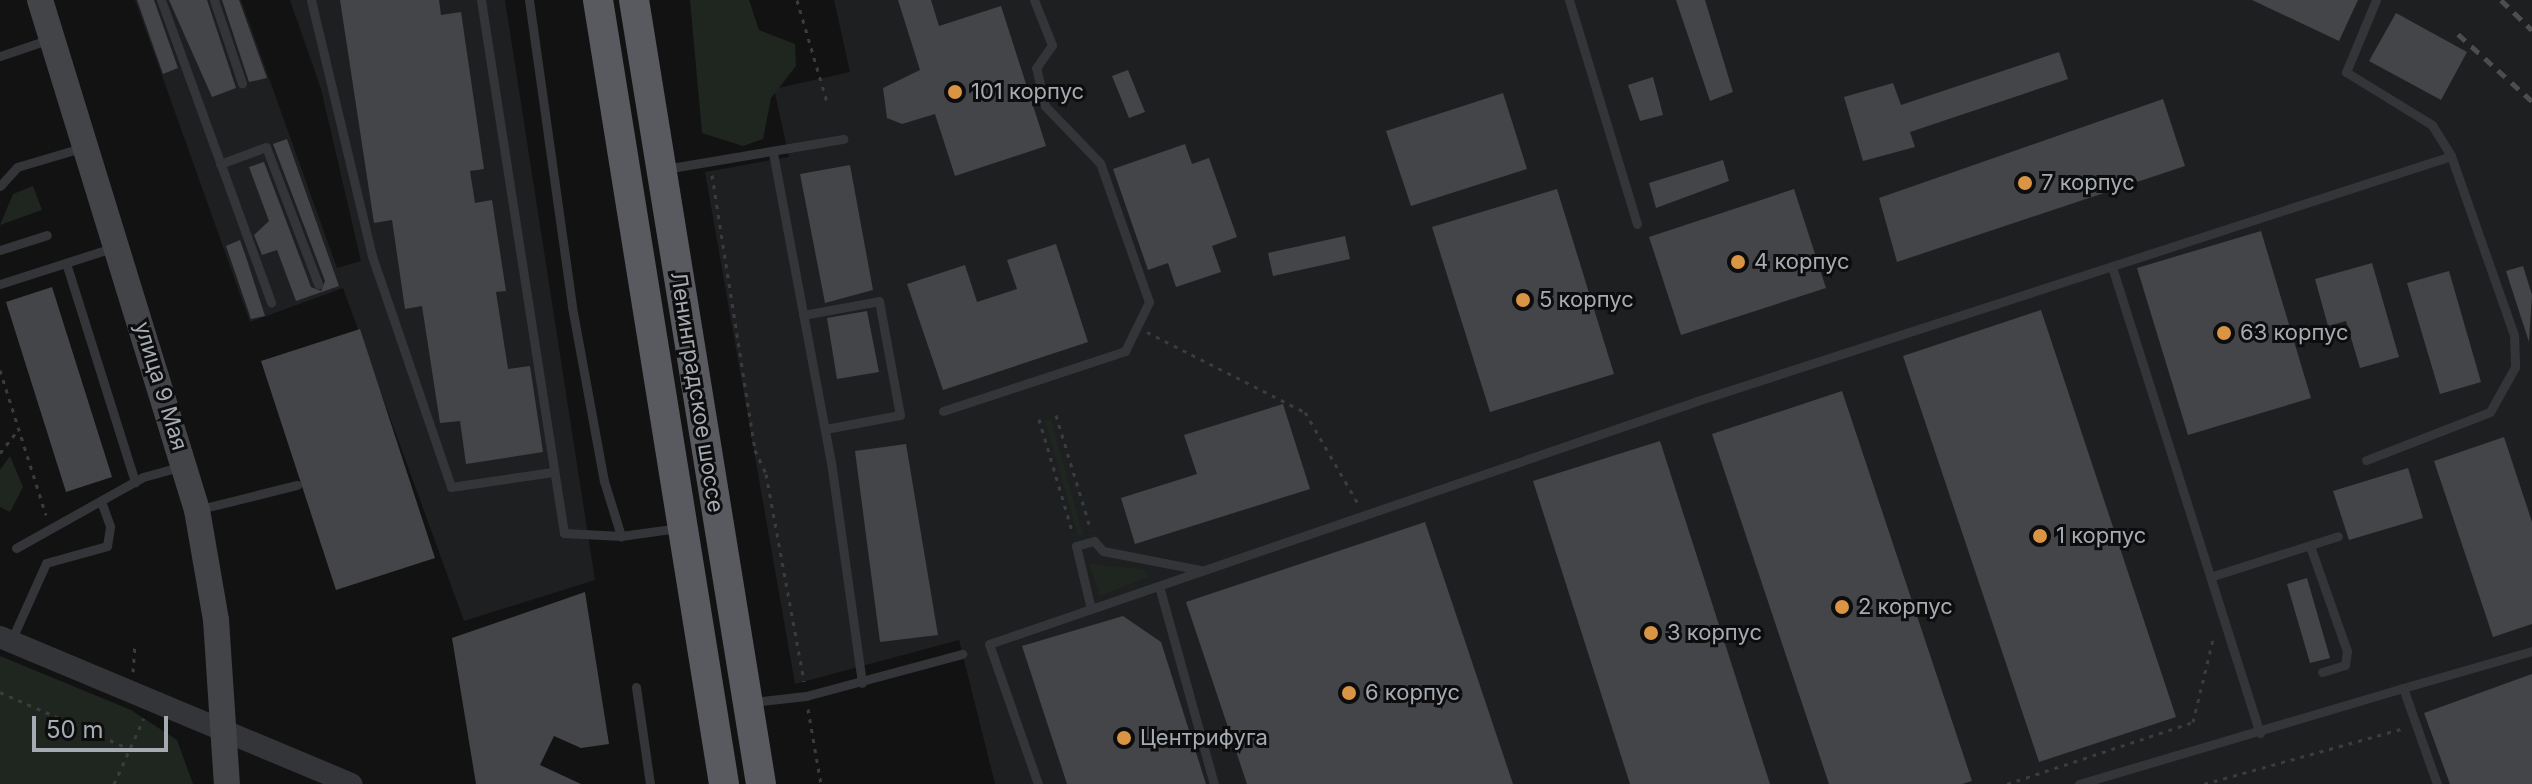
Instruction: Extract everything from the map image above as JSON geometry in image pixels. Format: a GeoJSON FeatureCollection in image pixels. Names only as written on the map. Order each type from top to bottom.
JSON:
{"type":"FeatureCollection","features":[{"type":"Feature","properties":{"kind":"highway","name":"Ленинградское шоссе"},"geometry":{"type":"LineString","coordinates":[[598,0],[724,784]]}},
{"type":"Feature","properties":{"kind":"highway","name":"Ленинградское шоссе"},"geometry":{"type":"LineString","coordinates":[[634,0],[761,784]]}},
{"type":"Feature","properties":{"kind":"main road","name":"улица 9 Мая"},"geometry":{"type":"LineString","coordinates":[[40,0],[186,466],[197,510],[225,730],[227,784]]}},
{"type":"Feature","properties":{"kind":"street"},"geometry":{"type":"LineString","coordinates":[[5,639],[351,784]]}},
{"type":"Feature","properties":{"kind":"lane"},"geometry":{"type":"LineString","coordinates":[[161,0],[271,303]]}},
{"type":"Feature","properties":{"kind":"lane"},"geometry":{"type":"LineString","coordinates":[[214,0],[242,83]]}},
{"type":"Feature","properties":{"kind":"lane"},"geometry":{"type":"LineString","coordinates":[[311,0],[372,256],[451,487],[553,472]]}},
{"type":"Feature","properties":{"kind":"lane"},"geometry":{"type":"LineString","coordinates":[[481,0],[564,533],[621,536],[683,527]]}},
{"type":"Feature","properties":{"kind":"lane"},"geometry":{"type":"LineString","coordinates":[[529,0],[572,307],[621,536]]}},
{"type":"Feature","properties":{"kind":"lane"},"geometry":{"type":"LineString","coordinates":[[943,411],[1125,351],[1149,302],[1100,163],[1045,106],[1036,68],[1052,45],[1034,0]]}},
{"type":"Feature","properties":{"kind":"lane"},"geometry":{"type":"LineString","coordinates":[[1569,0],[1637,224]]}},
{"type":"Feature","properties":{"kind":"lane"},"geometry":{"type":"LineString","coordinates":[[2366,460],[2490,412],[2515,367],[2514,335],[2451,156],[2432,125],[2346,72],[2376,0]]}},
{"type":"Feature","properties":{"kind":"lane"},"geometry":{"type":"LineString","coordinates":[[0,56],[51,38]]}},
{"type":"Feature","properties":{"kind":"lane"},"geometry":{"type":"LineString","coordinates":[[660,170],[843,139]]}},
{"type":"Feature","properties":{"kind":"lane"},"geometry":{"type":"LineString","coordinates":[[0,186],[17,167],[86,147]]}},
{"type":"Feature","properties":{"kind":"lane"},"geometry":{"type":"LineString","coordinates":[[220,164],[266,147],[318,284]]}},
{"type":"Feature","properties":{"kind":"lane"},"geometry":{"type":"LineString","coordinates":[[773,153],[825,429],[862,683]]}},
{"type":"Feature","properties":{"kind":"lane"},"geometry":{"type":"LineString","coordinates":[[1038,784],[989,644],[1365,515],[2451,156]]}},
{"type":"Feature","properties":{"kind":"lane"},"geometry":{"type":"LineString","coordinates":[[0,250],[47,235]]}},
{"type":"Feature","properties":{"kind":"lane"},"geometry":{"type":"LineString","coordinates":[[0,284],[117,246]]}},
{"type":"Feature","properties":{"kind":"lane"},"geometry":{"type":"LineString","coordinates":[[66,263],[135,482]]}},
{"type":"Feature","properties":{"kind":"lane"},"geometry":{"type":"LineString","coordinates":[[2112,267],[2213,576],[2260,733]]}},
{"type":"Feature","properties":{"kind":"lane"},"geometry":{"type":"LineString","coordinates":[[803,315],[879,301],[882,315],[900,415],[825,429]]}},
{"type":"Feature","properties":{"kind":"lane"},"geometry":{"type":"LineString","coordinates":[[16,548],[135,482],[186,466]]}},
{"type":"Feature","properties":{"kind":"lane"},"geometry":{"type":"LineString","coordinates":[[197,510],[297,485]]}},
{"type":"Feature","properties":{"kind":"lane"},"geometry":{"type":"LineString","coordinates":[[5,639],[46,563],[107,546],[110,526],[101,501]]}},
{"type":"Feature","properties":{"kind":"lane"},"geometry":{"type":"LineString","coordinates":[[2213,576],[2338,536]]}},
{"type":"Feature","properties":{"kind":"lane"},"geometry":{"type":"LineString","coordinates":[[1091,609],[1076,546],[1094,541],[1103,551],[1203,571]]}},
{"type":"Feature","properties":{"kind":"lane"},"geometry":{"type":"LineString","coordinates":[[2310,546],[2347,651],[2345,665],[2322,672]]}},
{"type":"Feature","properties":{"kind":"lane"},"geometry":{"type":"LineString","coordinates":[[1159,586],[1214,784]]}},
{"type":"Feature","properties":{"kind":"lane"},"geometry":{"type":"LineString","coordinates":[[2079,784],[2532,651]]}},
{"type":"Feature","properties":{"kind":"lane"},"geometry":{"type":"LineString","coordinates":[[749,702],[806,696],[962,654]]}},
{"type":"Feature","properties":{"kind":"lane"},"geometry":{"type":"LineString","coordinates":[[636,687],[650,784]]}},
{"type":"Feature","properties":{"kind":"lane"},"geometry":{"type":"LineString","coordinates":[[2403,688],[2437,784]]}},
{"type":"Feature","properties":{"kind":"path"},"geometry":{"type":"LineString","coordinates":[[797,0],[827,102]]}},
{"type":"Feature","properties":{"kind":"path"},"geometry":{"type":"LineString","coordinates":[[709,162],[755,450],[766,474],[821,784]]}},
{"type":"Feature","properties":{"kind":"path"},"geometry":{"type":"LineString","coordinates":[[1137,326],[1305,412],[1365,515]]}},
{"type":"Feature","properties":{"kind":"path"},"geometry":{"type":"LineString","coordinates":[[0,370],[51,529]]}},
{"type":"Feature","properties":{"kind":"path"},"geometry":{"type":"LineString","coordinates":[[1056,415],[1094,541]]}},
{"type":"Feature","properties":{"kind":"path"},"geometry":{"type":"LineString","coordinates":[[1039,419],[1076,546]]}},
{"type":"Feature","properties":{"kind":"path"},"geometry":{"type":"LineString","coordinates":[[0,453],[19,429]]}},
{"type":"Feature","properties":{"kind":"path"},"geometry":{"type":"LineString","coordinates":[[2007,784],[2193,722],[2210,636],[2229,630]]}},
{"type":"Feature","properties":{"kind":"path"},"geometry":{"type":"LineString","coordinates":[[133,672],[135,646]]}},
{"type":"Feature","properties":{"kind":"path"},"geometry":{"type":"LineString","coordinates":[[0,692],[130,749]]}},
{"type":"Feature","properties":{"kind":"path"},"geometry":{"type":"LineString","coordinates":[[114,784],[146,715]]}},
{"type":"Feature","properties":{"kind":"path"},"geometry":{"type":"LineString","coordinates":[[2204,784],[2416,724]]}},
{"type":"Feature","properties":{"kind":"shaded area"},"geometry":{"type":"Polygon","coordinates":[[[135,0],[241,0],[337,268],[361,261],[321,89],[290,0],[505,0],[595,580],[464,621],[343,288],[250,322],[135,0]]]}},
{"type":"Feature","properties":{"kind":"shaded area"},"geometry":{"type":"Polygon","coordinates":[[[690,0],[749,0],[759,30],[795,44],[796,66],[771,98],[763,139],[743,146],[702,133],[690,0]]]}},
{"type":"Feature","properties":{"kind":"shaded area"},"geometry":{"type":"Polygon","coordinates":[[[834,0],[2532,0],[2532,784],[995,784],[959,640],[795,684],[705,172],[789,157],[774,89],[850,72],[834,0]]]}},
{"type":"Feature","properties":{"kind":"shaded area"},"geometry":{"type":"Polygon","coordinates":[[[33,186],[42,210],[0,225],[13,194],[33,186]]]}},
{"type":"Feature","properties":{"kind":"shaded area"},"geometry":{"type":"Polygon","coordinates":[[[1051,419],[1083,534],[1078,536],[1045,421],[1051,419]]]}},
{"type":"Feature","properties":{"kind":"shaded area"},"geometry":{"type":"Polygon","coordinates":[[[10,456],[23,487],[10,512],[0,507],[0,470],[10,456]]]}},
{"type":"Feature","properties":{"kind":"shaded area"},"geometry":{"type":"Polygon","coordinates":[[[1089,564],[1144,569],[1148,577],[1100,596],[1089,564]]]}},
{"type":"Feature","properties":{"kind":"shaded area"},"geometry":{"type":"Polygon","coordinates":[[[0,656],[131,710],[177,740],[193,784],[0,784],[0,656]]]}},
{"type":"Feature","properties":{"kind":"building"},"geometry":{"type":"Polygon","coordinates":[[[137,0],[154,0],[178,68],[163,74],[137,0]]]}},
{"type":"Feature","properties":{"kind":"building"},"geometry":{"type":"Polygon","coordinates":[[[169,0],[207,0],[236,88],[212,97],[169,0]]]}},
{"type":"Feature","properties":{"kind":"building"},"geometry":{"type":"Polygon","coordinates":[[[222,0],[239,0],[267,78],[249,82],[222,0]]]}},
{"type":"Feature","properties":{"kind":"building"},"geometry":{"type":"Polygon","coordinates":[[[340,0],[439,0],[441,15],[461,12],[484,169],[470,171],[475,203],[492,200],[506,291],[496,292],[508,369],[530,366],[543,452],[466,464],[460,421],[440,423],[422,306],[405,309],[392,220],[374,223],[340,0]]]}},
{"type":"Feature","properties":{"kind":"building","name":"101 корпус"},"geometry":{"type":"Polygon","coordinates":[[[898,0],[931,0],[939,26],[1001,6],[1046,146],[955,176],[935,114],[902,124],[887,118],[883,88],[920,70],[898,0]]]}},
{"type":"Feature","properties":{"kind":"building"},"geometry":{"type":"Polygon","coordinates":[[[1676,0],[1705,0],[1733,92],[1710,101],[1676,0]]]}},
{"type":"Feature","properties":{"kind":"building"},"geometry":{"type":"Polygon","coordinates":[[[2252,0],[2358,0],[2339,41],[2252,0]]]}},
{"type":"Feature","properties":{"kind":"building"},"geometry":{"type":"Polygon","coordinates":[[[2396,13],[2467,52],[2441,100],[2369,61],[2396,13]]]}},
{"type":"Feature","properties":{"kind":"building"},"geometry":{"type":"Polygon","coordinates":[[[2059,52],[2068,79],[1910,132],[1915,147],[1863,161],[1844,97],[1893,83],[1901,105],[2059,52]]]}},
{"type":"Feature","properties":{"kind":"building"},"geometry":{"type":"Polygon","coordinates":[[[1128,70],[1145,112],[1129,118],[1112,76],[1128,70]]]}},
{"type":"Feature","properties":{"kind":"building"},"geometry":{"type":"Polygon","coordinates":[[[1653,77],[1663,115],[1640,121],[1628,85],[1653,77]]]}},
{"type":"Feature","properties":{"kind":"building"},"geometry":{"type":"Polygon","coordinates":[[[1503,93],[1527,169],[1411,206],[1386,131],[1503,93]]]}},
{"type":"Feature","properties":{"kind":"building","name":"7 корпус"},"geometry":{"type":"Polygon","coordinates":[[[2163,99],[2185,166],[1897,262],[1879,198],[2163,99]]]}},
{"type":"Feature","properties":{"kind":"building"},"geometry":{"type":"Polygon","coordinates":[[[287,139],[339,286],[296,301],[277,250],[262,255],[254,235],[269,221],[249,167],[264,162],[311,287],[321,291],[325,281],[273,144],[287,139]]]}},
{"type":"Feature","properties":{"kind":"building"},"geometry":{"type":"Polygon","coordinates":[[[1185,144],[1192,164],[1209,158],[1237,237],[1212,246],[1221,272],[1176,287],[1168,263],[1148,270],[1113,169],[1185,144]]]}},
{"type":"Feature","properties":{"kind":"building"},"geometry":{"type":"Polygon","coordinates":[[[1723,160],[1729,181],[1656,208],[1649,183],[1723,160]]]}},
{"type":"Feature","properties":{"kind":"building"},"geometry":{"type":"Polygon","coordinates":[[[850,165],[873,290],[825,303],[800,174],[850,165]]]}},
{"type":"Feature","properties":{"kind":"building","name":"5 корпус"},"geometry":{"type":"Polygon","coordinates":[[[1557,189],[1614,374],[1490,412],[1432,227],[1557,189]]]}},
{"type":"Feature","properties":{"kind":"building","name":"4 корпус"},"geometry":{"type":"Polygon","coordinates":[[[1794,189],[1826,288],[1681,335],[1649,237],[1794,189]]]}},
{"type":"Feature","properties":{"kind":"building","name":"63 корпус"},"geometry":{"type":"Polygon","coordinates":[[[2261,231],[2311,398],[2188,435],[2137,268],[2261,231]]]}},
{"type":"Feature","properties":{"kind":"building"},"geometry":{"type":"Polygon","coordinates":[[[1345,236],[1350,259],[1273,276],[1268,253],[1345,236]]]}},
{"type":"Feature","properties":{"kind":"building"},"geometry":{"type":"Polygon","coordinates":[[[240,240],[265,316],[251,319],[226,246],[240,240]]]}},
{"type":"Feature","properties":{"kind":"building"},"geometry":{"type":"Polygon","coordinates":[[[1056,244],[1088,342],[943,390],[907,284],[965,265],[977,302],[1017,289],[1007,260],[1056,244]]]}},
{"type":"Feature","properties":{"kind":"building"},"geometry":{"type":"Polygon","coordinates":[[[2372,263],[2399,357],[2360,368],[2346,321],[2328,326],[2315,279],[2372,263]]]}},
{"type":"Feature","properties":{"kind":"building"},"geometry":{"type":"Polygon","coordinates":[[[2523,266],[2532,295],[2529,342],[2506,271],[2523,266]]]}},
{"type":"Feature","properties":{"kind":"building"},"geometry":{"type":"Polygon","coordinates":[[[2449,271],[2481,382],[2440,394],[2407,283],[2449,271]]]}},
{"type":"Feature","properties":{"kind":"building"},"geometry":{"type":"Polygon","coordinates":[[[52,287],[112,477],[66,492],[6,302],[52,287]]]}},
{"type":"Feature","properties":{"kind":"building","name":"1 корпус"},"geometry":{"type":"Polygon","coordinates":[[[2041,310],[2176,717],[2039,762],[1903,356],[2041,310]]]}},
{"type":"Feature","properties":{"kind":"building"},"geometry":{"type":"Polygon","coordinates":[[[867,311],[879,372],[837,379],[827,318],[867,311]]]}},
{"type":"Feature","properties":{"kind":"building"},"geometry":{"type":"Polygon","coordinates":[[[360,329],[435,558],[336,590],[261,361],[360,329]]]}},
{"type":"Feature","properties":{"kind":"building","name":"2 корпус"},"geometry":{"type":"Polygon","coordinates":[[[1842,391],[1972,781],[1962,784],[1829,784],[1712,434],[1842,391]]]}},
{"type":"Feature","properties":{"kind":"building"},"geometry":{"type":"Polygon","coordinates":[[[1283,404],[1310,489],[1135,544],[1121,498],[1197,474],[1184,435],[1283,404]]]}},
{"type":"Feature","properties":{"kind":"building"},"geometry":{"type":"Polygon","coordinates":[[[2504,437],[2532,522],[2532,624],[2493,637],[2434,461],[2504,437]]]}},
{"type":"Feature","properties":{"kind":"building","name":"3 корпус"},"geometry":{"type":"Polygon","coordinates":[[[1660,441],[1770,784],[1630,784],[1533,481],[1660,441]]]}},
{"type":"Feature","properties":{"kind":"building"},"geometry":{"type":"Polygon","coordinates":[[[906,444],[938,635],[880,642],[855,451],[906,444]]]}},
{"type":"Feature","properties":{"kind":"building"},"geometry":{"type":"Polygon","coordinates":[[[2408,468],[2423,518],[2349,540],[2333,491],[2408,468]]]}},
{"type":"Feature","properties":{"kind":"building","name":"6 корпус"},"geometry":{"type":"Polygon","coordinates":[[[1425,522],[1513,784],[1247,784],[1186,602],[1425,522]]]}},
{"type":"Feature","properties":{"kind":"building"},"geometry":{"type":"Polygon","coordinates":[[[2307,578],[2330,658],[2310,663],[2287,584],[2307,578]]]}},
{"type":"Feature","properties":{"kind":"building"},"geometry":{"type":"Polygon","coordinates":[[[585,592],[609,744],[581,748],[554,736],[540,765],[581,784],[476,784],[452,638],[585,592]]]}},
{"type":"Feature","properties":{"kind":"building","name":"Центрифуга"},"geometry":{"type":"Polygon","coordinates":[[[1123,616],[1161,642],[1206,784],[1067,784],[1022,646],[1123,616]]]}},
{"type":"Feature","properties":{"kind":"building"},"geometry":{"type":"Polygon","coordinates":[[[2532,674],[2532,784],[2450,784],[2424,713],[2532,674]]]}},
{"type":"Feature","properties":{"kind":"railway"},"geometry":{"type":"LineString","coordinates":[[2501,0],[2532,30]]}},
{"type":"Feature","properties":{"kind":"railway"},"geometry":{"type":"LineString","coordinates":[[2458,34],[2532,101]]}},
{"type":"Feature","properties":{"kind":"place","name":"101 корпус"},"geometry":{"type":"Point","coordinates":[955,92]}},
{"type":"Feature","properties":{"kind":"place","name":"7 корпус"},"geometry":{"type":"Point","coordinates":[2025,183]}},
{"type":"Feature","properties":{"kind":"place","name":"4 корпус"},"geometry":{"type":"Point","coordinates":[1738,262]}},
{"type":"Feature","properties":{"kind":"place","name":"5 корпус"},"geometry":{"type":"Point","coordinates":[1523,300]}},
{"type":"Feature","properties":{"kind":"place","name":"63 корпус"},"geometry":{"type":"Point","coordinates":[2224,333]}},
{"type":"Feature","properties":{"kind":"place","name":"1 корпус"},"geometry":{"type":"Point","coordinates":[2040,536]}},
{"type":"Feature","properties":{"kind":"place","name":"2 корпус"},"geometry":{"type":"Point","coordinates":[1842,607]}},
{"type":"Feature","properties":{"kind":"place","name":"3 корпус"},"geometry":{"type":"Point","coordinates":[1651,633]}},
{"type":"Feature","properties":{"kind":"place","name":"6 корпус"},"geometry":{"type":"Point","coordinates":[1349,693]}},
{"type":"Feature","properties":{"kind":"place","name":"Центрифуга"},"geometry":{"type":"Point","coordinates":[1124,738]}}]}
